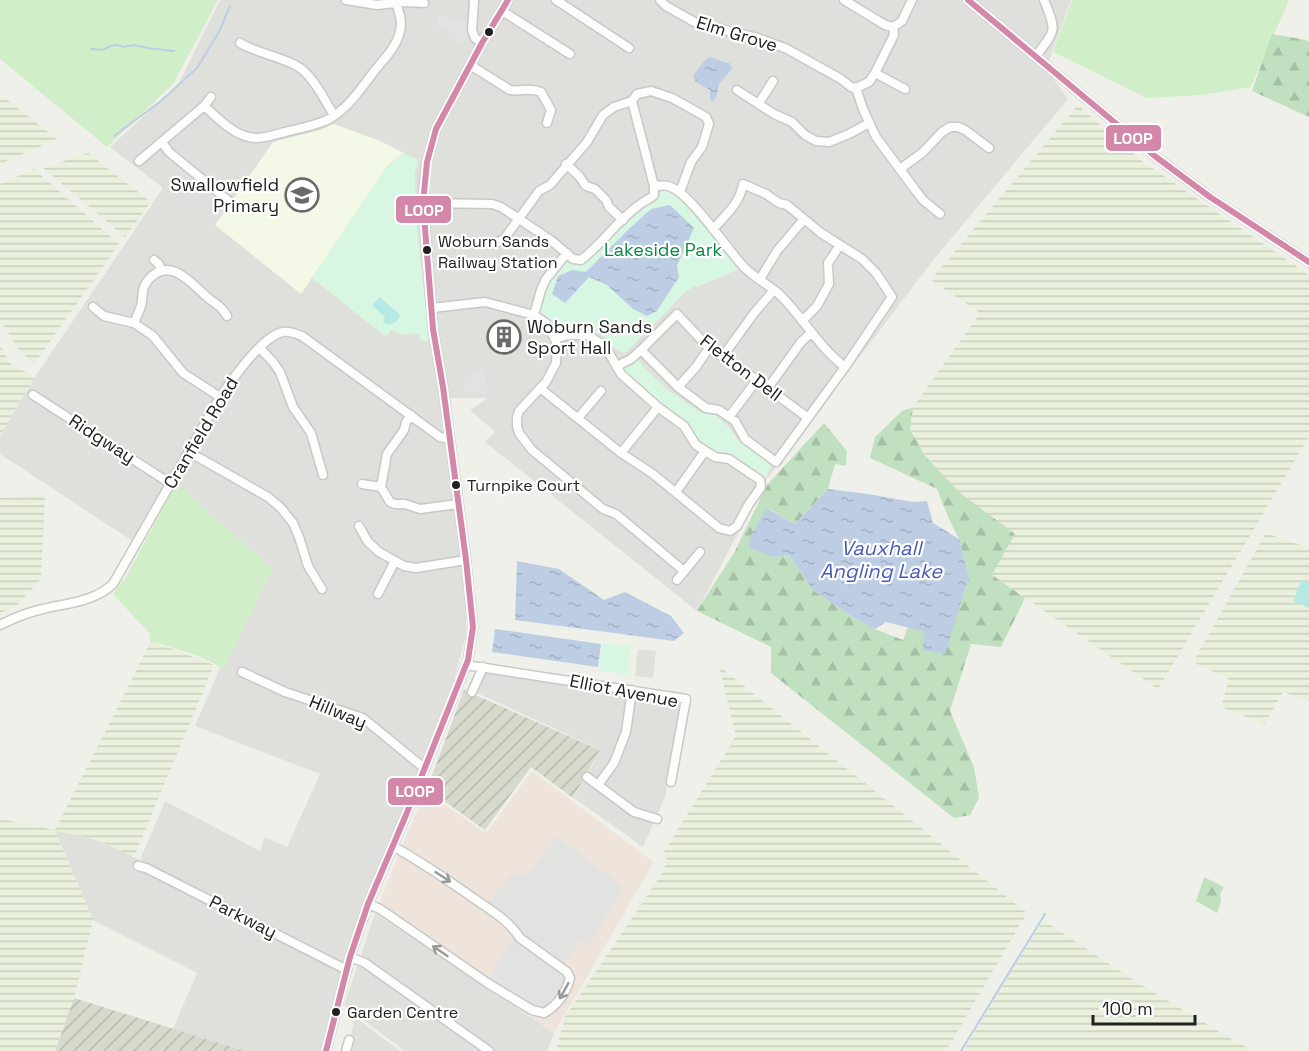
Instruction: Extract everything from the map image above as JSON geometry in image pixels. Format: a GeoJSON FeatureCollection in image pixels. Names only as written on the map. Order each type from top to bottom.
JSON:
{"type":"FeatureCollection","features":[{"type":"Feature","properties":{"kind":"street"},"geometry":{"type":"LineString","coordinates":[[346,0],[377,5],[396,2],[424,3]]}},
{"type":"Feature","properties":{"kind":"street"},"geometry":{"type":"LineString","coordinates":[[474,0],[471,30],[475,38],[482,42]]}},
{"type":"Feature","properties":{"kind":"street"},"geometry":{"type":"LineString","coordinates":[[326,1051],[350,957],[368,904],[468,660],[472,627],[466,560],[433,329],[423,203],[424,184],[436,129],[482,42],[508,0]]}},
{"type":"Feature","properties":{"kind":"street"},"geometry":{"type":"LineString","coordinates":[[556,0],[629,48]]}},
{"type":"Feature","properties":{"kind":"street","name":"Elm Grove"},"geometry":{"type":"LineString","coordinates":[[660,0],[666,6],[696,23],[758,38],[787,49],[856,88]]}},
{"type":"Feature","properties":{"kind":"street"},"geometry":{"type":"LineString","coordinates":[[844,0],[893,27]]}},
{"type":"Feature","properties":{"kind":"street"},"geometry":{"type":"LineString","coordinates":[[893,27],[902,21],[912,0]]}},
{"type":"Feature","properties":{"kind":"street"},"geometry":{"type":"LineString","coordinates":[[968,0],[1156,157],[1210,198],[1309,262]]}},
{"type":"Feature","properties":{"kind":"street"},"geometry":{"type":"LineString","coordinates":[[1036,57],[1053,31],[1054,25],[1044,0]]}},
{"type":"Feature","properties":{"kind":"street"},"geometry":{"type":"LineString","coordinates":[[204,106],[238,134],[248,137],[258,138],[324,121],[345,108],[396,42],[401,29],[400,13],[396,2]]}},
{"type":"Feature","properties":{"kind":"street"},"geometry":{"type":"LineString","coordinates":[[502,10],[570,54]]}},
{"type":"Feature","properties":{"kind":"street"},"geometry":{"type":"LineString","coordinates":[[893,27],[894,34],[875,73],[869,82],[856,88],[876,136],[916,191],[940,214]]}},
{"type":"Feature","properties":{"kind":"street"},"geometry":{"type":"LineString","coordinates":[[240,43],[299,67],[310,79],[334,115]]}},
{"type":"Feature","properties":{"kind":"street"},"geometry":{"type":"LineString","coordinates":[[470,65],[510,90],[530,88],[542,92],[551,110],[547,123]]}},
{"type":"Feature","properties":{"kind":"street"},"geometry":{"type":"LineString","coordinates":[[875,73],[900,89]]}},
{"type":"Feature","properties":{"kind":"street"},"geometry":{"type":"LineString","coordinates":[[759,103],[773,81]]}},
{"type":"Feature","properties":{"kind":"street"},"geometry":{"type":"LineString","coordinates":[[737,90],[774,114],[792,122],[805,135],[816,141],[829,142],[869,123]]}},
{"type":"Feature","properties":{"kind":"street"},"geometry":{"type":"LineString","coordinates":[[452,243],[496,243],[504,238],[539,191],[550,185],[587,142],[603,115],[614,107],[632,101],[637,94],[651,91],[672,98],[706,117],[709,124],[702,147],[691,162],[680,192]]}},
{"type":"Feature","properties":{"kind":"street"},"geometry":{"type":"LineString","coordinates":[[139,161],[204,106],[211,97]]}},
{"type":"Feature","properties":{"kind":"street"},"geometry":{"type":"LineString","coordinates":[[423,203],[492,204],[501,207],[552,241],[573,259],[581,260],[595,250],[638,205],[654,195],[654,186],[632,101]]}},
{"type":"Feature","properties":{"kind":"street"},"geometry":{"type":"LineString","coordinates":[[900,169],[922,153],[950,127],[965,130],[989,148]]}},
{"type":"Feature","properties":{"kind":"street"},"geometry":{"type":"LineString","coordinates":[[162,142],[170,152],[230,202]]}},
{"type":"Feature","properties":{"kind":"street"},"geometry":{"type":"LineString","coordinates":[[566,164],[586,186],[595,189],[623,220]]}},
{"type":"Feature","properties":{"kind":"street"},"geometry":{"type":"LineString","coordinates":[[617,366],[631,359],[641,350],[678,387],[706,408],[719,410],[735,421],[744,439],[776,462],[845,367],[892,297],[876,273],[862,259],[821,232],[787,205],[743,184],[741,196],[713,228]]}},
{"type":"Feature","properties":{"kind":"street"},"geometry":{"type":"LineString","coordinates":[[654,186],[668,186],[680,192],[743,266],[782,297],[810,333],[845,367]]}},
{"type":"Feature","properties":{"kind":"street"},"geometry":{"type":"LineString","coordinates":[[760,279],[777,251],[804,219]]}},
{"type":"Feature","properties":{"kind":"street"},"geometry":{"type":"LineString","coordinates":[[802,321],[817,306],[829,284],[828,263],[840,245]]}},
{"type":"Feature","properties":{"kind":"street"},"geometry":{"type":"LineString","coordinates":[[534,315],[546,279],[567,253]]}},
{"type":"Feature","properties":{"kind":"street"},"geometry":{"type":"LineString","coordinates":[[154,260],[159,264],[161,271]]}},
{"type":"Feature","properties":{"kind":"street"},"geometry":{"type":"LineString","coordinates":[[134,323],[141,305],[143,286],[150,277],[161,271],[177,272],[188,278],[208,298],[223,308],[227,316]]}},
{"type":"Feature","properties":{"kind":"street"},"geometry":{"type":"LineString","coordinates":[[723,356],[774,290]]}},
{"type":"Feature","properties":{"kind":"street"},"geometry":{"type":"LineString","coordinates":[[432,308],[485,302],[534,315],[546,323],[557,346],[556,363],[546,382],[519,411],[517,426],[523,441],[603,509],[616,514],[684,571]]}},
{"type":"Feature","properties":{"kind":"street"},"geometry":{"type":"LineString","coordinates":[[93,307],[104,316],[134,323],[153,336],[183,373],[220,397]]}},
{"type":"Feature","properties":{"kind":"street","name":"Fletton Dell"},"geometry":{"type":"LineString","coordinates":[[641,350],[677,314],[709,348],[808,418]]}},
{"type":"Feature","properties":{"kind":"street","name":"Cranfield Road"},"geometry":{"type":"LineString","coordinates":[[0,625],[32,612],[88,599],[108,588],[120,574],[220,397],[240,369],[276,334],[284,332],[302,336],[440,437],[450,439]]}},
{"type":"Feature","properties":{"kind":"street"},"geometry":{"type":"LineString","coordinates":[[768,388],[810,333]]}},
{"type":"Feature","properties":{"kind":"street"},"geometry":{"type":"LineString","coordinates":[[540,388],[621,453],[653,474],[719,528],[730,531],[737,526],[761,487],[760,480],[729,459],[715,457],[696,445],[684,426],[658,407],[621,374],[605,346],[587,335],[568,335],[555,339]]}},
{"type":"Feature","properties":{"kind":"street"},"geometry":{"type":"LineString","coordinates":[[260,348],[280,372],[293,407],[311,433],[323,475]]}},
{"type":"Feature","properties":{"kind":"street"},"geometry":{"type":"LineString","coordinates":[[678,387],[709,348]]}},
{"type":"Feature","properties":{"kind":"street"},"geometry":{"type":"LineString","coordinates":[[729,417],[757,380]]}},
{"type":"Feature","properties":{"kind":"street"},"geometry":{"type":"LineString","coordinates":[[578,418],[601,391]]}},
{"type":"Feature","properties":{"kind":"street","name":"Ridgway"},"geometry":{"type":"LineString","coordinates":[[33,395],[171,484]]}},
{"type":"Feature","properties":{"kind":"street"},"geometry":{"type":"LineString","coordinates":[[621,453],[658,407]]}},
{"type":"Feature","properties":{"kind":"street"},"geometry":{"type":"LineString","coordinates":[[411,415],[404,430],[387,454],[381,487],[390,502],[394,504],[405,504],[420,509],[458,504]]}},
{"type":"Feature","properties":{"kind":"street"},"geometry":{"type":"LineString","coordinates":[[676,492],[705,451]]}},
{"type":"Feature","properties":{"kind":"street"},"geometry":{"type":"LineString","coordinates":[[189,452],[268,497],[281,508],[293,523],[308,566],[322,589]]}},
{"type":"Feature","properties":{"kind":"street"},"geometry":{"type":"LineString","coordinates":[[363,484],[381,487]]}},
{"type":"Feature","properties":{"kind":"street"},"geometry":{"type":"LineString","coordinates":[[359,526],[368,542],[379,552],[404,566],[416,568],[466,560]]}},
{"type":"Feature","properties":{"kind":"street"},"geometry":{"type":"LineString","coordinates":[[677,580],[700,552]]}},
{"type":"Feature","properties":{"kind":"street"},"geometry":{"type":"LineString","coordinates":[[378,594],[395,561]]}},
{"type":"Feature","properties":{"kind":"street","name":"Elliot Avenue"},"geometry":{"type":"LineString","coordinates":[[466,665],[686,699],[671,782]]}},
{"type":"Feature","properties":{"kind":"street"},"geometry":{"type":"LineString","coordinates":[[472,692],[483,667]]}},
{"type":"Feature","properties":{"kind":"street","name":"Hillway"},"geometry":{"type":"LineString","coordinates":[[242,672],[285,692],[363,718],[424,768]]}},
{"type":"Feature","properties":{"kind":"street"},"geometry":{"type":"LineString","coordinates":[[598,785],[614,763],[626,732],[632,690]]}},
{"type":"Feature","properties":{"kind":"street"},"geometry":{"type":"LineString","coordinates":[[587,777],[634,812],[657,819]]}},
{"type":"Feature","properties":{"kind":"street"},"geometry":{"type":"LineString","coordinates":[[368,904],[380,909],[489,984],[532,1010],[544,1012],[555,1006],[568,987],[570,978],[567,972],[520,938],[516,931],[500,917],[393,846]]}},
{"type":"Feature","properties":{"kind":"street","name":"Parkway"},"geometry":{"type":"LineString","coordinates":[[138,866],[347,970]]}},
{"type":"Feature","properties":{"kind":"street"},"geometry":{"type":"LineString","coordinates":[[350,957],[365,963],[489,1051]]}},
{"type":"Feature","properties":{"kind":"street"},"geometry":{"type":"LineString","coordinates":[[346,1051],[349,1041]]}},
{"type":"Feature","properties":{"kind":"shaded area"},"geometry":{"type":"Polygon","coordinates":[[[220,0],[1071,0],[1046,69],[1068,99],[934,259],[766,480],[697,611],[485,442],[495,432],[470,410],[488,398],[441,398],[466,603],[466,636],[454,680],[350,947],[321,1051],[245,1051],[173,1029],[197,973],[93,920],[55,830],[109,845],[140,860],[165,801],[260,851],[265,837],[287,847],[320,774],[195,726],[220,668],[224,668],[272,568],[168,477],[134,542],[0,454],[0,435],[39,371],[163,188],[110,147],[178,85],[220,0]]]}},
{"type":"Feature","properties":{"kind":"shaded area"},"geometry":{"type":"Polygon","coordinates":[[[439,14],[467,23],[468,36],[464,45],[447,38],[449,32],[436,26],[439,14]]]}},
{"type":"Feature","properties":{"kind":"shaded area"},"geometry":{"type":"Polygon","coordinates":[[[0,94],[57,139],[0,164],[0,94]]]}},
{"type":"Feature","properties":{"kind":"shaded area"},"geometry":{"type":"Polygon","coordinates":[[[1078,105],[1142,161],[1309,275],[1309,437],[1158,689],[992,575],[1014,534],[959,492],[926,457],[910,430],[913,407],[980,313],[931,280],[1078,105]]]}},
{"type":"Feature","properties":{"kind":"shaded area","name":"Swallowfield Primary"},"geometry":{"type":"Polygon","coordinates":[[[334,124],[380,141],[404,153],[388,165],[301,294],[215,225],[273,142],[334,124]]]}},
{"type":"Feature","properties":{"kind":"shaded area"},"geometry":{"type":"Polygon","coordinates":[[[88,153],[151,202],[125,237],[43,168],[88,153]]]}},
{"type":"Feature","properties":{"kind":"shaded area"},"geometry":{"type":"Polygon","coordinates":[[[34,169],[119,244],[34,364],[18,349],[0,320],[0,184],[34,169]]]}},
{"type":"Feature","properties":{"kind":"shaded area"},"geometry":{"type":"Polygon","coordinates":[[[380,297],[401,316],[393,324],[383,322],[385,317],[372,305],[380,297]]]}},
{"type":"Feature","properties":{"kind":"shaded area"},"geometry":{"type":"Polygon","coordinates":[[[0,346],[11,364],[35,377],[0,435],[0,346]]]}},
{"type":"Feature","properties":{"kind":"shaded area"},"geometry":{"type":"Polygon","coordinates":[[[484,368],[488,394],[464,391],[465,379],[473,375],[472,371],[484,368]]]}},
{"type":"Feature","properties":{"kind":"shaded area"},"geometry":{"type":"Polygon","coordinates":[[[45,496],[41,579],[17,605],[0,613],[0,498],[45,496]]]}},
{"type":"Feature","properties":{"kind":"shaded area"},"geometry":{"type":"Polygon","coordinates":[[[1266,533],[1309,548],[1309,701],[1283,692],[1265,724],[1221,707],[1229,679],[1193,662],[1266,533]]]}},
{"type":"Feature","properties":{"kind":"shaded area"},"geometry":{"type":"Polygon","coordinates":[[[1301,580],[1309,583],[1309,608],[1293,601],[1301,580]]]}},
{"type":"Feature","properties":{"kind":"shaded area"},"geometry":{"type":"Polygon","coordinates":[[[151,641],[214,665],[134,857],[83,836],[55,831],[93,920],[74,998],[55,1051],[0,1051],[0,819],[55,830],[151,641]]]}},
{"type":"Feature","properties":{"kind":"shaded area"},"geometry":{"type":"Polygon","coordinates":[[[638,649],[656,651],[653,678],[635,676],[638,649]]]}},
{"type":"Feature","properties":{"kind":"shaded area"},"geometry":{"type":"Polygon","coordinates":[[[719,666],[1027,913],[946,1051],[556,1051],[565,1017],[663,872],[667,859],[662,855],[736,736],[719,666]]]}},
{"type":"Feature","properties":{"kind":"shaded area"},"geometry":{"type":"Polygon","coordinates":[[[484,670],[683,700],[665,797],[643,847],[574,798],[601,750],[475,692],[484,670]]]}},
{"type":"Feature","properties":{"kind":"shaded area"},"geometry":{"type":"Polygon","coordinates":[[[464,690],[600,750],[573,798],[531,767],[485,830],[427,789],[464,690]]]}},
{"type":"Feature","properties":{"kind":"shaded area"},"geometry":{"type":"Polygon","coordinates":[[[532,771],[654,862],[554,1033],[375,913],[425,791],[486,833],[532,771]]]}},
{"type":"Feature","properties":{"kind":"shaded area"},"geometry":{"type":"Polygon","coordinates":[[[557,837],[624,887],[589,945],[580,940],[565,964],[523,937],[518,927],[487,903],[511,876],[528,873],[557,837]]]}},
{"type":"Feature","properties":{"kind":"shaded area"},"geometry":{"type":"Polygon","coordinates":[[[375,913],[554,1033],[547,1051],[405,1051],[344,1006],[375,913]]]}},
{"type":"Feature","properties":{"kind":"shaded area"},"geometry":{"type":"Polygon","coordinates":[[[1043,920],[1132,979],[1255,1051],[963,1051],[1043,920]]]}},
{"type":"Feature","properties":{"kind":"shaded area"},"geometry":{"type":"Polygon","coordinates":[[[513,938],[567,976],[543,1010],[532,1007],[494,984],[489,976],[513,938]]]}},
{"type":"Feature","properties":{"kind":"shaded area"},"geometry":{"type":"Polygon","coordinates":[[[74,998],[245,1051],[55,1051],[74,998]]]}},
{"type":"Feature","properties":{"kind":"shaded area"},"geometry":{"type":"Polygon","coordinates":[[[355,1017],[400,1051],[348,1051],[355,1017]]]}},
{"type":"Feature","properties":{"kind":"green space"},"geometry":{"type":"Polygon","coordinates":[[[0,0],[218,0],[173,84],[107,147],[0,59],[0,0]]]}},
{"type":"Feature","properties":{"kind":"green space"},"geometry":{"type":"Polygon","coordinates":[[[1072,0],[1289,0],[1251,87],[1201,95],[1147,98],[1053,52],[1072,0]]]}},
{"type":"Feature","properties":{"kind":"green space"},"geometry":{"type":"Polygon","coordinates":[[[1272,34],[1309,42],[1309,117],[1252,91],[1272,34]]]}},
{"type":"Feature","properties":{"kind":"green space"},"geometry":{"type":"Polygon","coordinates":[[[404,153],[419,160],[415,172],[416,218],[429,340],[421,341],[419,333],[403,335],[391,330],[386,337],[312,278],[388,165],[404,153]]]}},
{"type":"Feature","properties":{"kind":"green space","name":"Lakeside Park"},"geometry":{"type":"Polygon","coordinates":[[[664,188],[672,189],[705,228],[710,230],[739,269],[685,292],[625,353],[614,348],[603,336],[592,331],[555,331],[539,313],[547,287],[565,259],[573,265],[583,265],[640,207],[655,199],[664,188]]]}},
{"type":"Feature","properties":{"kind":"green space"},"geometry":{"type":"Polygon","coordinates":[[[636,356],[668,390],[700,412],[715,415],[729,427],[738,440],[772,465],[765,479],[725,455],[708,451],[698,445],[622,370],[636,356]]]}},
{"type":"Feature","properties":{"kind":"green space"},"geometry":{"type":"Polygon","coordinates":[[[913,407],[910,430],[926,457],[959,492],[1015,534],[992,575],[1025,598],[1001,647],[971,644],[950,711],[974,767],[979,798],[970,815],[954,818],[771,673],[771,647],[697,611],[735,551],[767,485],[824,423],[847,451],[846,466],[835,464],[828,489],[795,524],[769,509],[764,511],[750,538],[773,557],[789,555],[813,590],[848,614],[875,629],[903,640],[908,627],[925,632],[959,607],[969,577],[959,539],[937,489],[870,458],[875,437],[902,411],[913,407]]]}},
{"type":"Feature","properties":{"kind":"green space"},"geometry":{"type":"Polygon","coordinates":[[[176,484],[272,568],[224,669],[199,656],[151,641],[150,634],[113,594],[126,577],[176,484]]]}},
{"type":"Feature","properties":{"kind":"green space"},"geometry":{"type":"Polygon","coordinates":[[[602,643],[631,647],[628,674],[599,671],[602,643]]]}},
{"type":"Feature","properties":{"kind":"green space"},"geometry":{"type":"Polygon","coordinates":[[[1204,877],[1224,887],[1220,894],[1221,901],[1217,913],[1196,901],[1204,877]]]}},
{"type":"Feature","properties":{"kind":"water"},"geometry":{"type":"Polygon","coordinates":[[[710,57],[730,63],[732,69],[719,84],[713,101],[710,99],[710,90],[696,82],[693,76],[710,57]]]}},
{"type":"Feature","properties":{"kind":"water"},"geometry":{"type":"Polygon","coordinates":[[[670,205],[694,228],[677,266],[679,277],[657,311],[647,316],[633,309],[607,285],[589,277],[565,303],[552,294],[558,276],[572,270],[586,272],[651,209],[670,205]]]}},
{"type":"Feature","properties":{"kind":"water","name":"Vauxhall Angling Lake"},"geometry":{"type":"Polygon","coordinates":[[[828,489],[913,502],[927,501],[933,523],[959,539],[969,577],[945,654],[922,650],[925,632],[886,622],[875,629],[848,614],[813,590],[789,555],[773,557],[749,547],[750,538],[764,511],[768,509],[795,524],[828,489]]]}},
{"type":"Feature","properties":{"kind":"water"},"geometry":{"type":"Polygon","coordinates":[[[517,561],[559,569],[604,600],[625,592],[671,616],[684,633],[674,641],[515,620],[517,561]]]}},
{"type":"Feature","properties":{"kind":"water"},"geometry":{"type":"Polygon","coordinates":[[[495,629],[601,644],[598,667],[492,652],[495,629]]]}},
{"type":"Feature","properties":{"kind":"waterway"},"geometry":{"type":"LineString","coordinates":[[114,136],[161,101],[197,68],[219,32],[230,6]]}},
{"type":"Feature","properties":{"kind":"waterway"},"geometry":{"type":"LineString","coordinates":[[91,49],[102,50],[117,45],[124,47],[134,45],[174,51]]}},
{"type":"Feature","properties":{"kind":"waterway"},"geometry":{"type":"LineString","coordinates":[[961,1051],[1044,914]]}},
{"type":"Feature","properties":{"kind":"transit line","name":"LOOP"},"geometry":{"type":"LineString","coordinates":[[326,1051],[350,957],[368,904],[468,660],[473,627],[443,387],[433,329],[423,203],[427,162],[436,129],[508,0]]}},
{"type":"Feature","properties":{"kind":"transit line","name":"LOOP"},"geometry":{"type":"LineString","coordinates":[[968,0],[1156,157],[1210,197],[1309,262]]}},
{"type":"Feature","properties":{"kind":"place","name":"Swallowfield Primary"},"geometry":{"type":"Point","coordinates":[302,195]}},
{"type":"Feature","properties":{"kind":"place","name":"Woburn Sands Railway Station"},"geometry":{"type":"Point","coordinates":[427,250]}},
{"type":"Feature","properties":{"kind":"place","name":"Woburn Sands Sport Hall"},"geometry":{"type":"Point","coordinates":[504,337]}},
{"type":"Feature","properties":{"kind":"place","name":"Turnpike Court"},"geometry":{"type":"Point","coordinates":[456,485]}},
{"type":"Feature","properties":{"kind":"place","name":"Garden Centre"},"geometry":{"type":"Point","coordinates":[336,1012]}}]}
